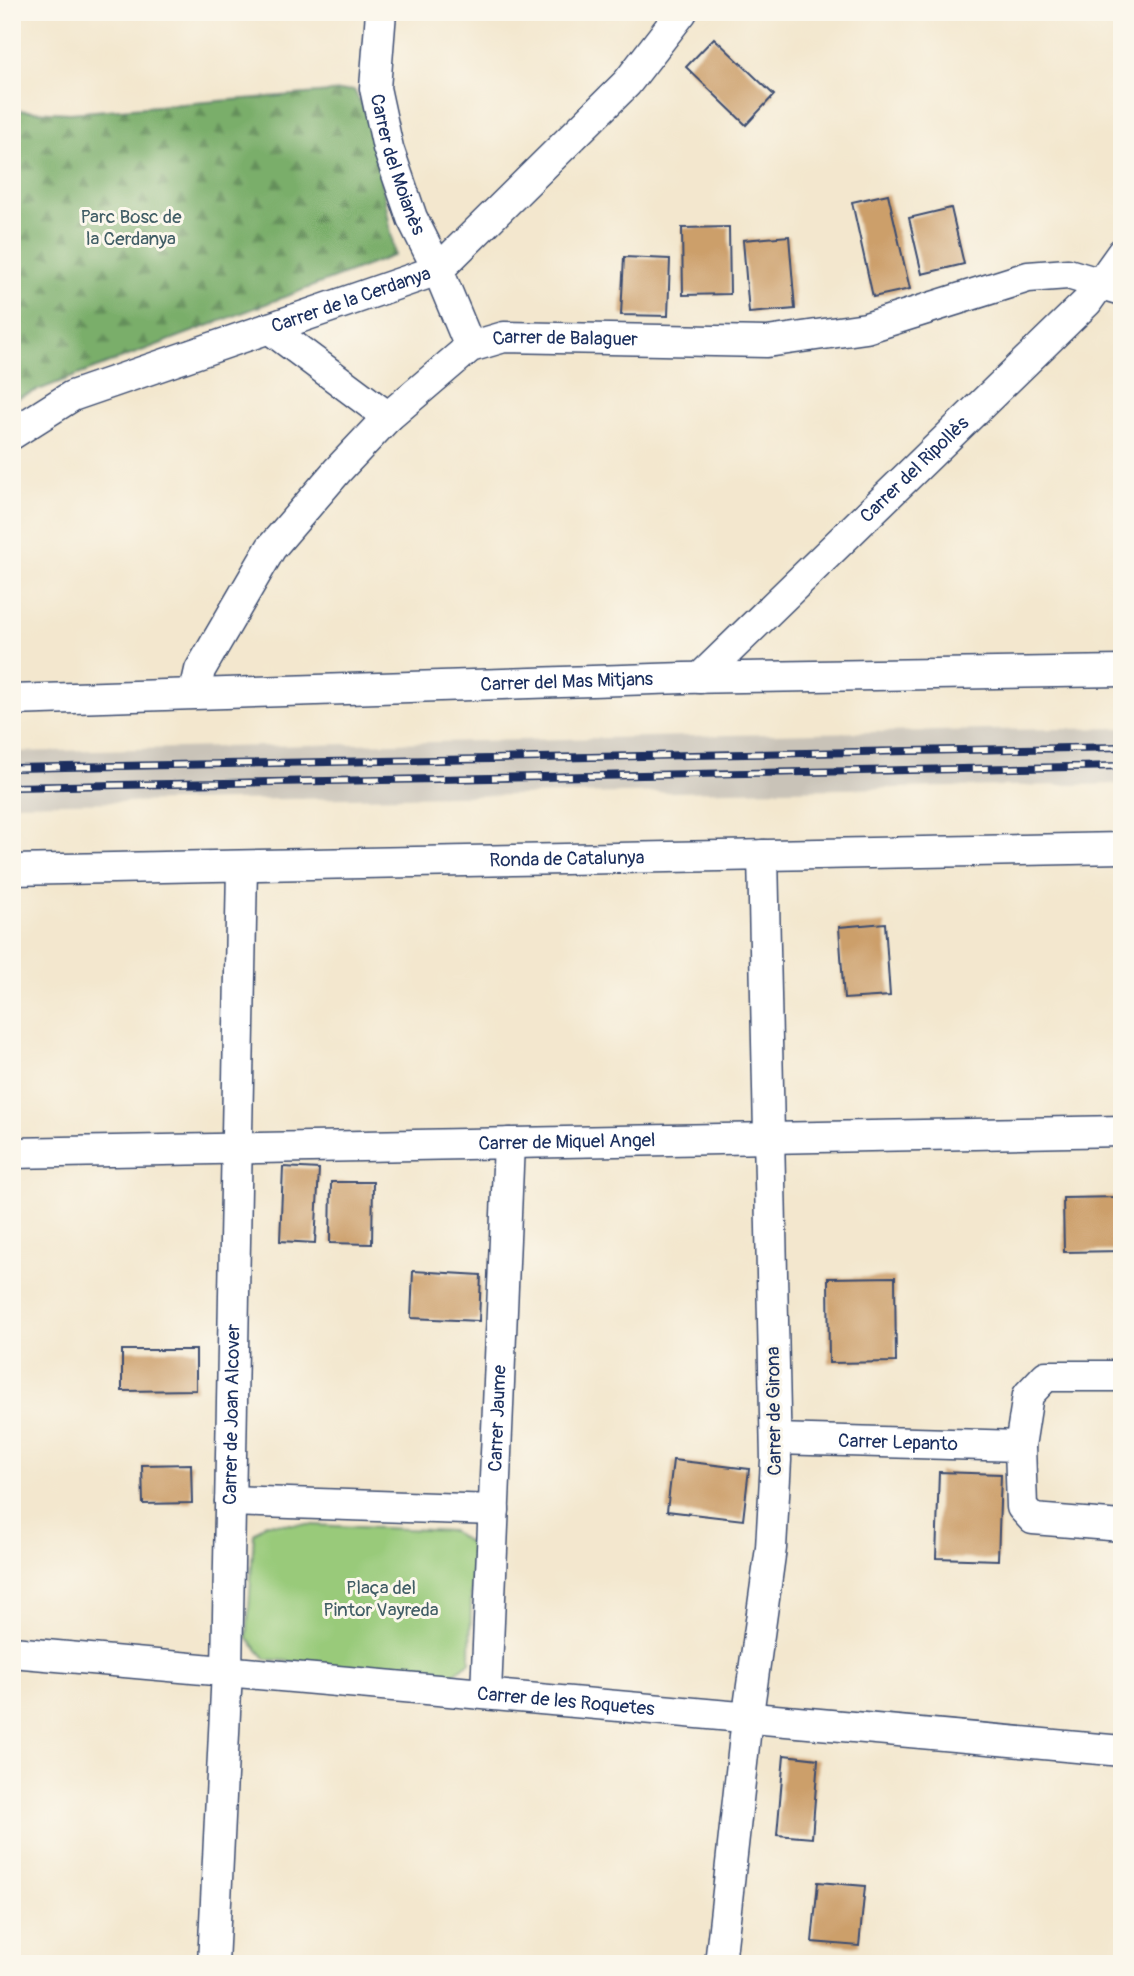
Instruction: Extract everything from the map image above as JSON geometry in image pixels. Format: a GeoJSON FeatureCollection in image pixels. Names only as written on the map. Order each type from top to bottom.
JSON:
{"type":"FeatureCollection","features":[{"type":"Feature","properties":{"kind":"street","name":"Carrer del Moianès"},"geometry":{"type":"LineString","coordinates":[[381,12],[375,88],[387,148],[412,218],[438,270],[470,347]]}},
{"type":"Feature","properties":{"kind":"street","name":"Carrer de la Cerdanya"},"geometry":{"type":"LineString","coordinates":[[12,434],[72,396],[438,270],[627,83],[682,12]]}},
{"type":"Feature","properties":{"kind":"street","name":"Carrer del Ripollès"},"geometry":{"type":"LineString","coordinates":[[700,678],[1087,302],[1111,286],[1122,253]]}},
{"type":"Feature","properties":{"kind":"street","name":"Carrer de Balaguer"},"geometry":{"type":"LineString","coordinates":[[195,692],[200,670],[271,548],[388,417],[470,347],[504,337],[767,342],[866,328],[1028,277],[1068,274],[1111,286]]}},
{"type":"Feature","properties":{"kind":"street"},"geometry":{"type":"LineString","coordinates":[[269,328],[388,417]]}},
{"type":"Feature","properties":{"kind":"street","name":"Carrer del Mas Mitjans"},"geometry":{"type":"LineString","coordinates":[[12,699],[700,678],[1122,671]]}},
{"type":"Feature","properties":{"kind":"street","name":"Ronda de Catalunya"},"geometry":{"type":"LineString","coordinates":[[12,870],[1122,848]]}},
{"type":"Feature","properties":{"kind":"street","name":"Carrer de Girona"},"geometry":{"type":"LineString","coordinates":[[720,1964],[748,1717],[771,1548],[776,1439],[763,855]]}},
{"type":"Feature","properties":{"kind":"street","name":"Carrer de Joan Alcover"},"geometry":{"type":"LineString","coordinates":[[213,1964],[227,1670],[242,866]]}},
{"type":"Feature","properties":{"kind":"street","name":"Carrer de Miquel Angel"},"geometry":{"type":"LineString","coordinates":[[12,1153],[1122,1131]]}},
{"type":"Feature","properties":{"kind":"street","name":"Carrer Jaume"},"geometry":{"type":"LineString","coordinates":[[486,1693],[509,1143]]}},
{"type":"Feature","properties":{"kind":"street"},"geometry":{"type":"LineString","coordinates":[[1122,1376],[1046,1376],[1028,1395],[1020,1446],[1022,1507],[1033,1519],[1122,1526]]}},
{"type":"Feature","properties":{"kind":"street","name":"Carrer Lepanto"},"geometry":{"type":"LineString","coordinates":[[776,1439],[1020,1446]]}},
{"type":"Feature","properties":{"kind":"street"},"geometry":{"type":"LineString","coordinates":[[230,1501],[494,1510]]}},
{"type":"Feature","properties":{"kind":"street","name":"Carrer de les Roquetes"},"geometry":{"type":"LineString","coordinates":[[12,1652],[1122,1752]]}},
{"type":"Feature","properties":{"kind":"shaded area"},"geometry":{"type":"Polygon","coordinates":[[[1122,728],[1122,784],[12,804],[12,752],[1122,728]]]}},
{"type":"Feature","properties":{"kind":"green space","name":"Parc Bosc de la Cerdanya"},"geometry":{"type":"Polygon","coordinates":[[[354,90],[396,172],[381,177],[395,255],[12,400],[12,110],[70,113],[354,90]]]}},
{"type":"Feature","properties":{"kind":"green space","name":"Plaça del Pintor Vayreda"},"geometry":{"type":"Polygon","coordinates":[[[265,1523],[452,1531],[472,1545],[470,1662],[449,1677],[266,1659],[247,1638],[254,1534],[265,1523]]]}},
{"type":"Feature","properties":{"kind":"building"},"geometry":{"type":"Polygon","coordinates":[[[714,38],[774,95],[746,125],[686,67],[714,38]]]}},
{"type":"Feature","properties":{"kind":"building"},"geometry":{"type":"Polygon","coordinates":[[[888,194],[910,289],[873,297],[852,202],[888,194]]]}},
{"type":"Feature","properties":{"kind":"building"},"geometry":{"type":"Polygon","coordinates":[[[951,208],[964,264],[922,274],[909,218],[951,208]]]}},
{"type":"Feature","properties":{"kind":"building"},"geometry":{"type":"Polygon","coordinates":[[[729,227],[730,294],[683,295],[682,228],[729,227]]]}},
{"type":"Feature","properties":{"kind":"building"},"geometry":{"type":"Polygon","coordinates":[[[789,236],[795,309],[749,313],[743,240],[789,236]]]}},
{"type":"Feature","properties":{"kind":"building"},"geometry":{"type":"Polygon","coordinates":[[[624,257],[670,259],[668,316],[621,315],[624,257]]]}},
{"type":"Feature","properties":{"kind":"building"},"geometry":{"type":"Polygon","coordinates":[[[885,923],[890,996],[844,999],[839,927],[885,923]]]}},
{"type":"Feature","properties":{"kind":"building"},"geometry":{"type":"Polygon","coordinates":[[[283,1167],[319,1169],[315,1243],[280,1241],[283,1167]]]}},
{"type":"Feature","properties":{"kind":"building"},"geometry":{"type":"Polygon","coordinates":[[[331,1182],[373,1182],[372,1244],[330,1243],[331,1182]]]}},
{"type":"Feature","properties":{"kind":"building"},"geometry":{"type":"Polygon","coordinates":[[[1122,1197],[1122,1251],[1064,1252],[1063,1198],[1122,1197]]]}},
{"type":"Feature","properties":{"kind":"building"},"geometry":{"type":"Polygon","coordinates":[[[413,1271],[481,1275],[479,1321],[411,1318],[413,1271]]]}},
{"type":"Feature","properties":{"kind":"building"},"geometry":{"type":"Polygon","coordinates":[[[895,1277],[896,1362],[829,1363],[828,1278],[895,1277]]]}},
{"type":"Feature","properties":{"kind":"building"},"geometry":{"type":"Polygon","coordinates":[[[122,1350],[196,1350],[196,1390],[122,1391],[122,1350]]]}},
{"type":"Feature","properties":{"kind":"building"},"geometry":{"type":"Polygon","coordinates":[[[673,1460],[749,1469],[743,1520],[667,1511],[673,1460]]]}},
{"type":"Feature","properties":{"kind":"building"},"geometry":{"type":"Polygon","coordinates":[[[191,1464],[192,1503],[143,1504],[142,1465],[191,1464]]]}},
{"type":"Feature","properties":{"kind":"building"},"geometry":{"type":"Polygon","coordinates":[[[939,1472],[1001,1474],[998,1560],[936,1558],[939,1472]]]}},
{"type":"Feature","properties":{"kind":"building"},"geometry":{"type":"Polygon","coordinates":[[[784,1755],[818,1759],[812,1838],[777,1835],[784,1755]]]}},
{"type":"Feature","properties":{"kind":"building"},"geometry":{"type":"Polygon","coordinates":[[[818,1882],[865,1886],[859,1946],[812,1942],[818,1882]]]}},
{"type":"Feature","properties":{"kind":"railway"},"geometry":{"type":"LineString","coordinates":[[12,768],[1122,747]]}},
{"type":"Feature","properties":{"kind":"railway"},"geometry":{"type":"LineString","coordinates":[[12,787],[1122,766]]}}]}
